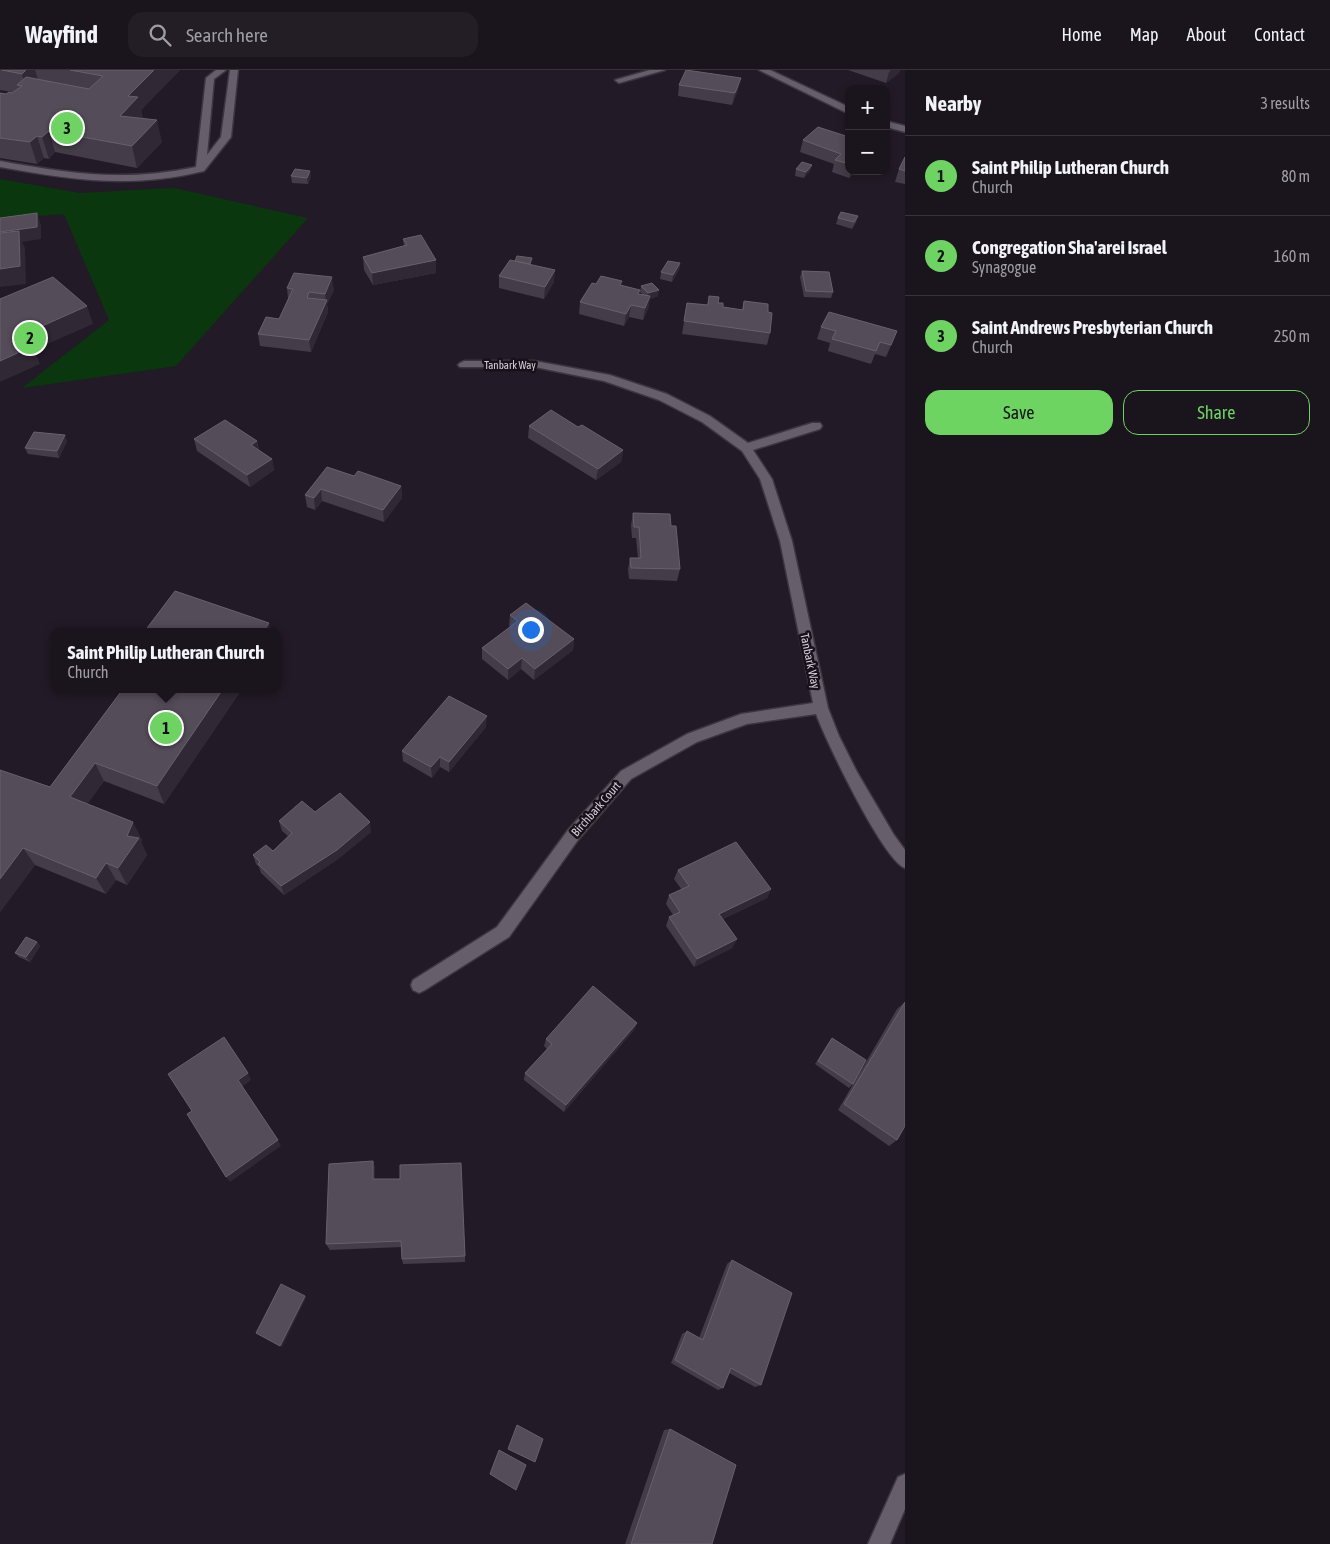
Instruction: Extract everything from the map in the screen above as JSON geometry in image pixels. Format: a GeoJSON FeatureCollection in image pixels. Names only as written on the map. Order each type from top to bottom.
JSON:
{"type":"FeatureCollection","features":[{"type":"Feature","properties":{"kind":"street"},"geometry":{"type":"LineString","coordinates":[[201,169],[215,133],[210,78],[222,70]]}},
{"type":"Feature","properties":{"kind":"street"},"geometry":{"type":"LineString","coordinates":[[201,169],[215,133],[234,70]]}},
{"type":"Feature","properties":{"kind":"street"},"geometry":{"type":"LineString","coordinates":[[619,80],[661,70]]}},
{"type":"Feature","properties":{"kind":"street"},"geometry":{"type":"LineString","coordinates":[[763,70],[845,109]]}},
{"type":"Feature","properties":{"kind":"street"},"geometry":{"type":"LineString","coordinates":[[890,125],[905,129]]}},
{"type":"Feature","properties":{"kind":"street"},"geometry":{"type":"LineString","coordinates":[[0,164],[76,178],[118,180],[152,178],[201,169]]}},
{"type":"Feature","properties":{"kind":"street","name":"Tanbark Way"},"geometry":{"type":"LineString","coordinates":[[464,365],[535,364],[606,378],[663,398],[706,420],[746,448],[766,479],[786,541],[821,708],[830,735],[860,792],[896,852],[905,862]]}},
{"type":"Feature","properties":{"kind":"street"},"geometry":{"type":"LineString","coordinates":[[746,448],[816,426]]}},
{"type":"Feature","properties":{"kind":"street","name":"Birchbark Court"},"geometry":{"type":"LineString","coordinates":[[419,985],[503,932],[573,835],[626,775],[692,738],[746,718],[821,708]]}},
{"type":"Feature","properties":{"kind":"street"},"geometry":{"type":"LineString","coordinates":[[879,1544],[905,1484]]}},
{"type":"Feature","properties":{"kind":"green space"},"geometry":{"type":"Polygon","coordinates":[[[0,179],[80,193],[174,188],[308,218],[176,366],[22,388],[109,320],[64,214],[0,219],[0,179]]]}},
{"type":"Feature","properties":{"kind":"building"},"geometry":{"type":"Polygon","coordinates":[[[2,70],[26,70],[22,74],[2,70]]]}},
{"type":"Feature","properties":{"kind":"building"},"geometry":{"type":"Polygon","coordinates":[[[70,70],[154,70],[128,96],[138,97],[120,116],[157,120],[132,146],[49,131],[42,137],[37,136],[30,142],[0,138],[0,93],[12,93],[22,86],[17,85],[26,77],[89,89],[103,76],[70,70]]]}},
{"type":"Feature","properties":{"kind":"building"},"geometry":{"type":"Polygon","coordinates":[[[686,70],[741,78],[735,93],[679,85],[686,70]]]}},
{"type":"Feature","properties":{"kind":"building"},"geometry":{"type":"Polygon","coordinates":[[[818,127],[845,136],[845,163],[835,160],[841,154],[803,140],[818,127]]]}},
{"type":"Feature","properties":{"kind":"building"},"geometry":{"type":"Polygon","coordinates":[[[905,157],[905,171],[899,169],[905,157]]]}},
{"type":"Feature","properties":{"kind":"building"},"geometry":{"type":"Polygon","coordinates":[[[802,162],[812,165],[806,172],[796,169],[802,162]]]}},
{"type":"Feature","properties":{"kind":"building"},"geometry":{"type":"Polygon","coordinates":[[[295,169],[310,171],[307,178],[291,176],[295,169]]]}},
{"type":"Feature","properties":{"kind":"building"},"geometry":{"type":"Polygon","coordinates":[[[841,212],[858,216],[854,222],[838,218],[841,212]]]}},
{"type":"Feature","properties":{"kind":"building"},"geometry":{"type":"Polygon","coordinates":[[[37,213],[37,227],[0,232],[0,218],[37,213]]]}},
{"type":"Feature","properties":{"kind":"building"},"geometry":{"type":"Polygon","coordinates":[[[19,231],[20,266],[0,269],[0,233],[19,231]]]}},
{"type":"Feature","properties":{"kind":"building"},"geometry":{"type":"Polygon","coordinates":[[[421,235],[436,260],[372,273],[363,257],[407,245],[403,239],[421,235]]]}},
{"type":"Feature","properties":{"kind":"building"},"geometry":{"type":"Polygon","coordinates":[[[517,256],[532,258],[530,264],[515,261],[517,256]]]}},
{"type":"Feature","properties":{"kind":"building"},"geometry":{"type":"Polygon","coordinates":[[[510,260],[555,270],[545,287],[499,276],[510,260]]]}},
{"type":"Feature","properties":{"kind":"building"},"geometry":{"type":"Polygon","coordinates":[[[668,261],[680,263],[673,275],[661,272],[668,261]]]}},
{"type":"Feature","properties":{"kind":"building"},"geometry":{"type":"Polygon","coordinates":[[[802,271],[829,272],[833,292],[806,291],[802,271]]]}},
{"type":"Feature","properties":{"kind":"building"},"geometry":{"type":"Polygon","coordinates":[[[294,273],[332,277],[325,294],[309,292],[307,298],[327,300],[309,340],[258,334],[266,317],[279,319],[293,289],[287,288],[294,273]]]}},
{"type":"Feature","properties":{"kind":"building"},"geometry":{"type":"Polygon","coordinates":[[[601,276],[622,281],[620,285],[640,290],[638,294],[650,296],[645,308],[631,305],[626,314],[580,302],[592,283],[596,284],[601,276]]]}},
{"type":"Feature","properties":{"kind":"building"},"geometry":{"type":"Polygon","coordinates":[[[53,277],[87,306],[22,335],[33,346],[0,361],[0,299],[53,277]]]}},
{"type":"Feature","properties":{"kind":"building"},"geometry":{"type":"Polygon","coordinates":[[[652,283],[659,290],[648,293],[641,286],[652,283]]]}},
{"type":"Feature","properties":{"kind":"building"},"geometry":{"type":"Polygon","coordinates":[[[709,296],[719,297],[718,303],[723,303],[723,307],[743,310],[744,301],[768,304],[768,312],[772,313],[770,333],[684,321],[687,303],[708,305],[709,296]]]}},
{"type":"Feature","properties":{"kind":"building"},"geometry":{"type":"Polygon","coordinates":[[[829,312],[897,331],[891,345],[880,342],[876,351],[832,339],[836,331],[821,327],[829,312]]]}},
{"type":"Feature","properties":{"kind":"building"},"geometry":{"type":"Polygon","coordinates":[[[551,410],[578,427],[582,425],[623,450],[598,469],[529,426],[551,410]]]}},
{"type":"Feature","properties":{"kind":"building"},"geometry":{"type":"Polygon","coordinates":[[[225,420],[257,441],[251,445],[272,459],[247,475],[194,439],[225,420]]]}},
{"type":"Feature","properties":{"kind":"building"},"geometry":{"type":"Polygon","coordinates":[[[34,432],[65,435],[57,451],[25,448],[34,432]]]}},
{"type":"Feature","properties":{"kind":"building"},"geometry":{"type":"Polygon","coordinates":[[[327,467],[354,476],[358,471],[401,486],[383,510],[321,489],[314,498],[305,495],[327,467]]]}},
{"type":"Feature","properties":{"kind":"building"},"geometry":{"type":"Polygon","coordinates":[[[633,513],[670,514],[671,526],[676,526],[680,569],[631,568],[630,558],[641,558],[639,527],[634,527],[633,513]]]}},
{"type":"Feature","properties":{"kind":"building"},"geometry":{"type":"Polygon","coordinates":[[[175,591],[269,623],[266,628],[147,628],[175,591]]]}},
{"type":"Feature","properties":{"kind":"building"},"geometry":{"type":"Polygon","coordinates":[[[526,603],[574,639],[535,669],[522,658],[508,669],[482,648],[518,621],[510,615],[526,603]]]}},
{"type":"Feature","properties":{"kind":"building"},"geometry":{"type":"Polygon","coordinates":[[[120,693],[220,693],[157,786],[95,763],[70,797],[133,822],[127,836],[139,838],[118,868],[106,863],[96,878],[23,848],[0,879],[0,770],[50,787],[120,693]]]}},
{"type":"Feature","properties":{"kind":"building"},"geometry":{"type":"Polygon","coordinates":[[[449,696],[487,716],[449,762],[440,757],[431,767],[402,751],[449,696]]]}},
{"type":"Feature","properties":{"kind":"building"},"geometry":{"type":"Polygon","coordinates":[[[340,793],[370,822],[337,850],[281,886],[258,864],[260,862],[253,855],[266,845],[273,851],[292,833],[279,821],[302,801],[315,812],[340,793]]]}},
{"type":"Feature","properties":{"kind":"building"},"geometry":{"type":"Polygon","coordinates":[[[736,842],[771,889],[719,914],[737,939],[697,959],[669,917],[680,912],[669,895],[689,886],[678,870],[736,842]]]}},
{"type":"Feature","properties":{"kind":"building"},"geometry":{"type":"Polygon","coordinates":[[[26,937],[37,942],[26,957],[15,953],[26,937]]]}},
{"type":"Feature","properties":{"kind":"building"},"geometry":{"type":"Polygon","coordinates":[[[593,986],[637,1023],[566,1105],[525,1073],[552,1044],[546,1039],[593,986]]]}},
{"type":"Feature","properties":{"kind":"building"},"geometry":{"type":"Polygon","coordinates":[[[905,1002],[905,1126],[897,1140],[844,1104],[905,1002]]]}},
{"type":"Feature","properties":{"kind":"building"},"geometry":{"type":"Polygon","coordinates":[[[224,1037],[248,1073],[238,1080],[278,1140],[226,1177],[187,1114],[192,1111],[168,1074],[224,1037]]]}},
{"type":"Feature","properties":{"kind":"building"},"geometry":{"type":"Polygon","coordinates":[[[832,1038],[866,1060],[853,1084],[818,1061],[832,1038]]]}},
{"type":"Feature","properties":{"kind":"building"},"geometry":{"type":"Polygon","coordinates":[[[373,1161],[373,1179],[400,1179],[400,1165],[461,1163],[465,1256],[402,1259],[401,1241],[326,1244],[329,1164],[373,1161]]]}},
{"type":"Feature","properties":{"kind":"building"},"geometry":{"type":"Polygon","coordinates":[[[732,1260],[792,1293],[761,1385],[731,1368],[723,1388],[675,1360],[687,1331],[703,1340],[732,1260]]]}},
{"type":"Feature","properties":{"kind":"building"},"geometry":{"type":"Polygon","coordinates":[[[281,1284],[305,1296],[280,1346],[256,1333],[281,1284]]]}},
{"type":"Feature","properties":{"kind":"building"},"geometry":{"type":"Polygon","coordinates":[[[517,1425],[543,1439],[535,1462],[508,1449],[517,1425]]]}},
{"type":"Feature","properties":{"kind":"building"},"geometry":{"type":"Polygon","coordinates":[[[670,1429],[736,1465],[712,1544],[631,1544],[670,1429]]]}},
{"type":"Feature","properties":{"kind":"building"},"geometry":{"type":"Polygon","coordinates":[[[499,1450],[526,1465],[516,1490],[490,1474],[499,1450]]]}},
{"type":"Feature","properties":{"kind":"place","name":"Saint Andrews Presbyterian Church"},"geometry":{"type":"Point","coordinates":[67,128]}},
{"type":"Feature","properties":{"kind":"place","name":"Congregation Sha'arei Israel"},"geometry":{"type":"Point","coordinates":[30,338]}},
{"type":"Feature","properties":{"kind":"place","name":"Saint Philip Lutheran Church"},"geometry":{"type":"Point","coordinates":[166,728]}}]}
